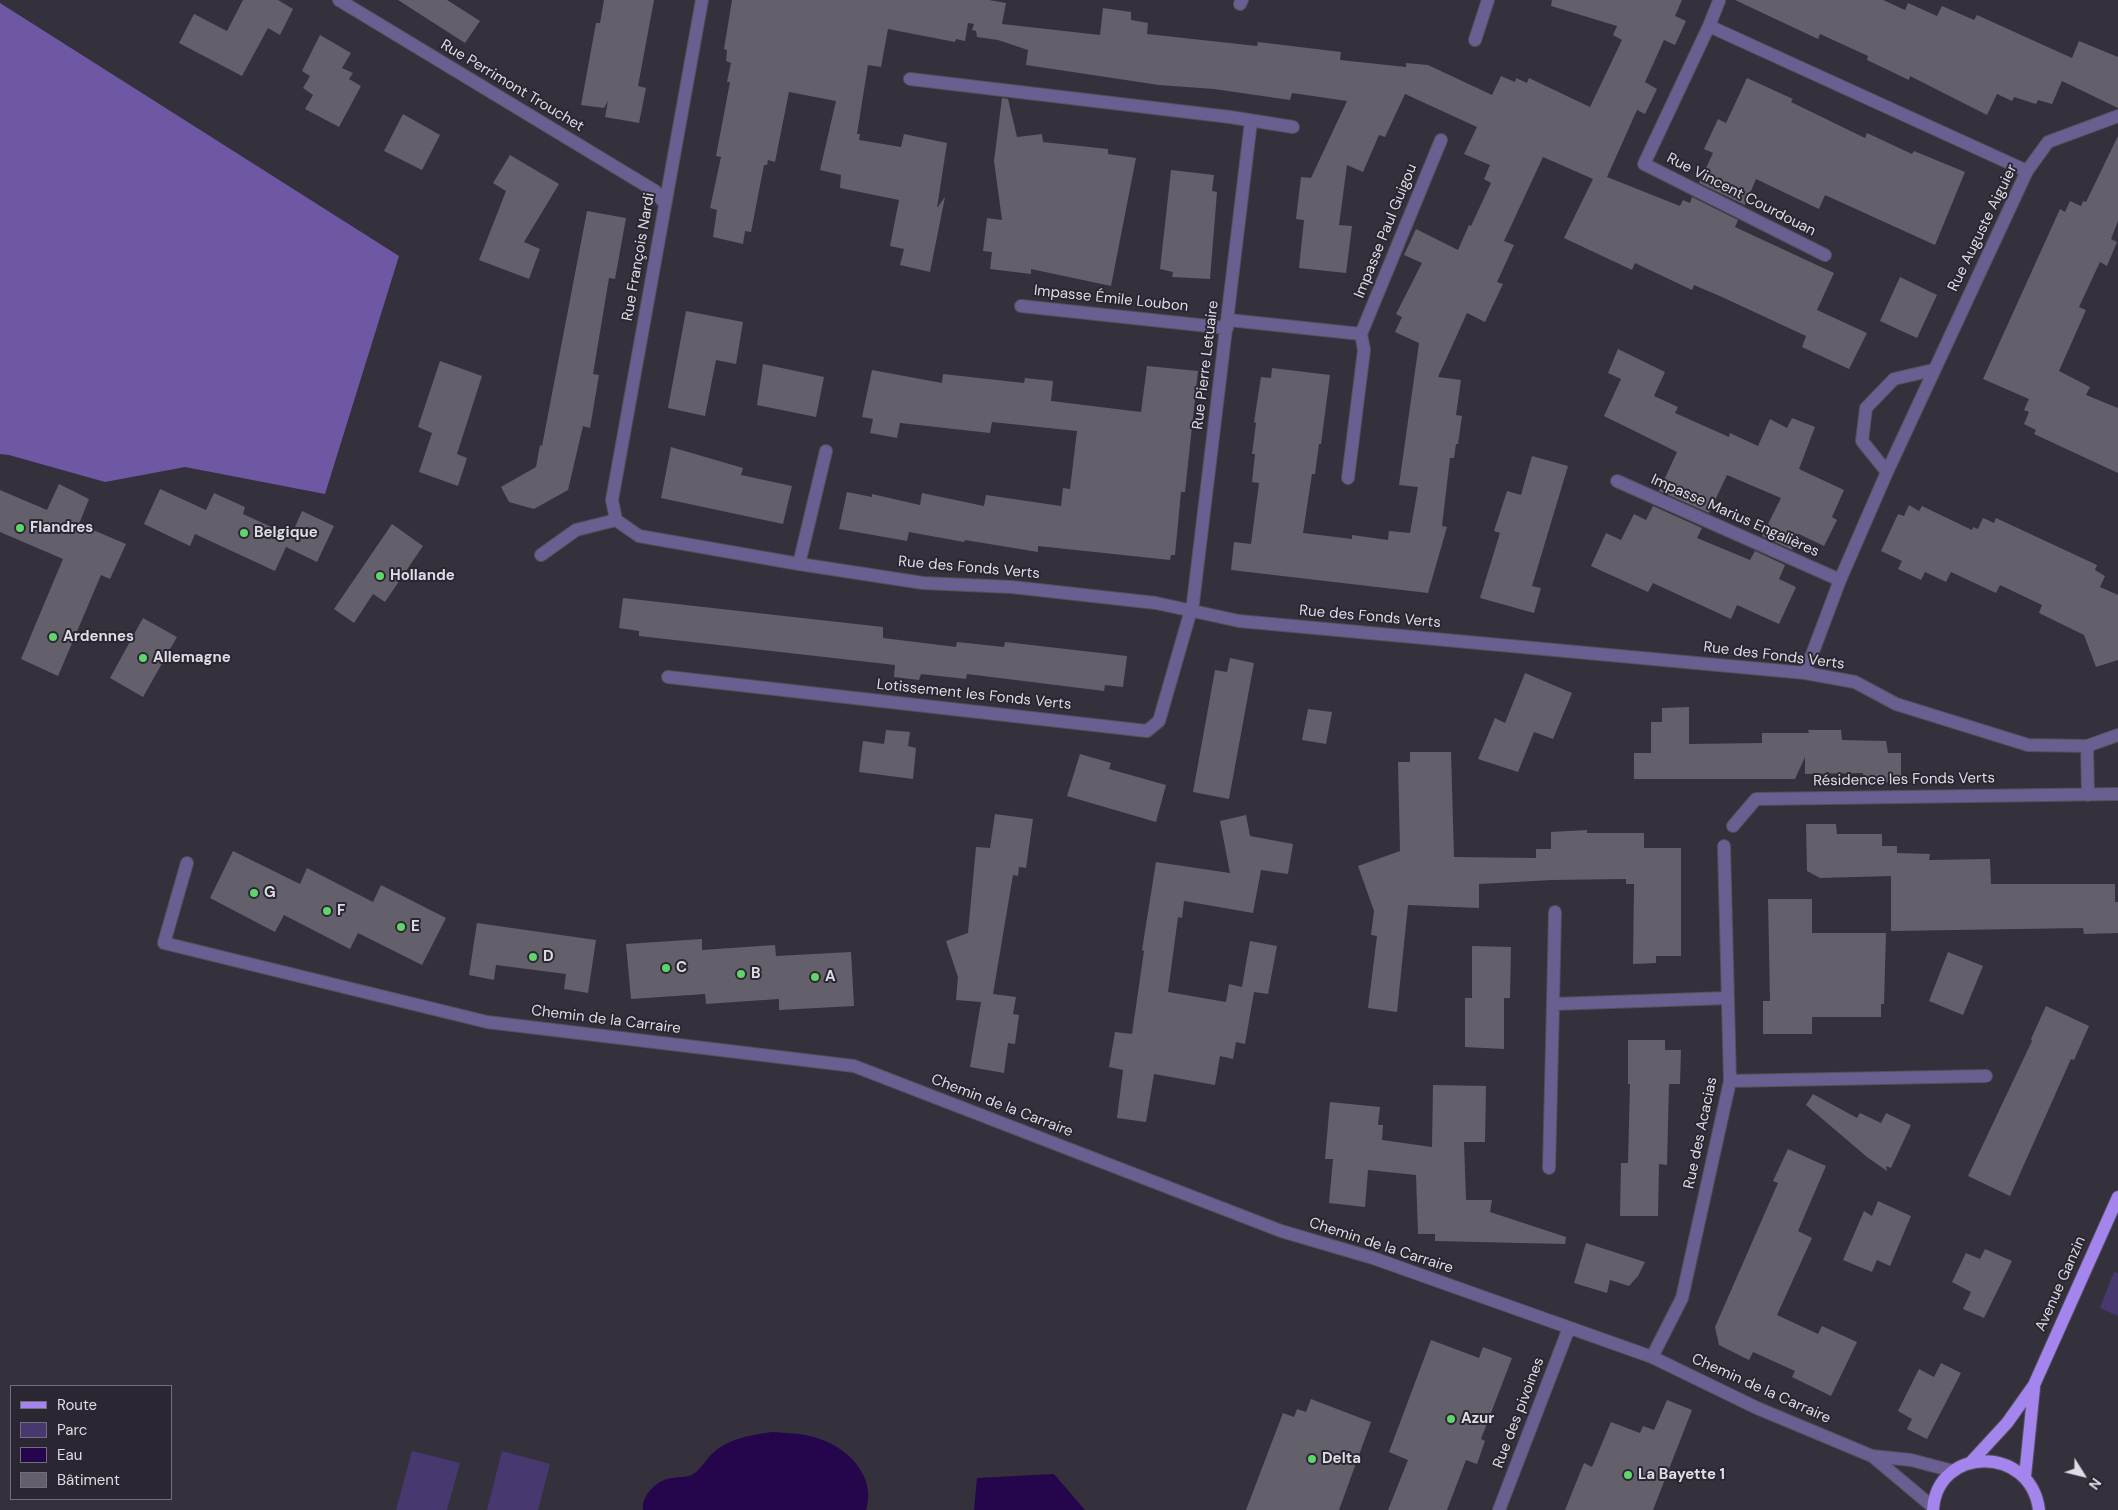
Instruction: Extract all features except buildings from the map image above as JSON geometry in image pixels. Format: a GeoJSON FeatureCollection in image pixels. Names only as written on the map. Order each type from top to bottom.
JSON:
{"type":"FeatureCollection","features":[{"type":"Feature","properties":{"kind":"main road","name":"Avenue Ganzin"},"geometry":{"type":"LineString","coordinates":[[1971,1462],[2006,1423],[2034,1385],[2118,1196]]}},
{"type":"Feature","properties":{"kind":"main road","name":"Avenue Ganzin"},"geometry":{"type":"LineString","coordinates":[[2025,1476],[2027,1434],[2034,1385]]}},
{"type":"Feature","properties":{"kind":"main road"},"geometry":{"type":"LineString","coordinates":[[1933,1508],[1936,1493],[1953,1471],[1971,1462],[1990,1460],[2009,1465],[2025,1476],[2037,1497],[2040,1510]]}},
{"type":"Feature","properties":{"kind":"street","name":"Rue Perrimont Trouchet"},"geometry":{"type":"LineString","coordinates":[[339,0],[655,191],[665,204]]}},
{"type":"Feature","properties":{"kind":"street","name":"Rue François Nardi"},"geometry":{"type":"LineString","coordinates":[[616,520],[612,500],[702,0]]}},
{"type":"Feature","properties":{"kind":"street"},"geometry":{"type":"LineString","coordinates":[[1475,40],[1488,0]]}},
{"type":"Feature","properties":{"kind":"street","name":"Rue Vincent Courdouan"},"geometry":{"type":"LineString","coordinates":[[1719,1],[1644,164],[1825,256]]}},
{"type":"Feature","properties":{"kind":"street"},"geometry":{"type":"LineString","coordinates":[[1709,26],[2027,171]]}},
{"type":"Feature","properties":{"kind":"street"},"geometry":{"type":"LineString","coordinates":[[910,79],[1220,116],[1293,127]]}},
{"type":"Feature","properties":{"kind":"street","name":"Rue Auguste Aiguier"},"geometry":{"type":"LineString","coordinates":[[1805,673],[1840,580],[1887,472],[2027,171],[2048,142],[2118,116]]}},
{"type":"Feature","properties":{"kind":"street","name":"Rue Pierre Letuaire"},"geometry":{"type":"LineString","coordinates":[[1191,612],[1228,324],[1251,121]]}},
{"type":"Feature","properties":{"kind":"street","name":"Impasse Paul Guigou"},"geometry":{"type":"LineString","coordinates":[[1361,334],[1441,140]]}},
{"type":"Feature","properties":{"kind":"street","name":"Impasse Émile Loubon"},"geometry":{"type":"LineString","coordinates":[[1022,306],[1361,334]]}},
{"type":"Feature","properties":{"kind":"street"},"geometry":{"type":"LineString","coordinates":[[1348,478],[1364,350],[1361,334]]}},
{"type":"Feature","properties":{"kind":"street"},"geometry":{"type":"LineString","coordinates":[[1887,472],[1862,441],[1866,408],[1894,380],[1933,370]]}},
{"type":"Feature","properties":{"kind":"street"},"geometry":{"type":"LineString","coordinates":[[799,564],[826,450]]}},
{"type":"Feature","properties":{"kind":"street","name":"Impasse Marius Engalières"},"geometry":{"type":"LineString","coordinates":[[1617,481],[1840,580]]}},
{"type":"Feature","properties":{"kind":"street"},"geometry":{"type":"LineString","coordinates":[[541,555],[576,530],[616,520]]}},
{"type":"Feature","properties":{"kind":"street","name":"Rue des Fonds Verts"},"geometry":{"type":"LineString","coordinates":[[616,520],[639,536],[799,564],[923,583],[1012,587],[1156,603],[1239,622],[1805,673],[1855,682],[1896,704],[2028,745],[2087,746],[2118,735]]}},
{"type":"Feature","properties":{"kind":"street","name":"Lotissement les Fonds Verts"},"geometry":{"type":"LineString","coordinates":[[668,677],[1147,731],[1159,720],[1191,612]]}},
{"type":"Feature","properties":{"kind":"street"},"geometry":{"type":"LineString","coordinates":[[2087,746],[2088,794]]}},
{"type":"Feature","properties":{"kind":"street","name":"Résidence les Fonds Verts"},"geometry":{"type":"LineString","coordinates":[[1733,826],[1756,798],[2118,794]]}},
{"type":"Feature","properties":{"kind":"street","name":"Rue des Acacias"},"geometry":{"type":"LineString","coordinates":[[1652,1356],[1682,1298],[1730,1081],[1724,846]]}},
{"type":"Feature","properties":{"kind":"street","name":"Chemin de la Carraire"},"geometry":{"type":"LineString","coordinates":[[188,863],[164,944],[487,1022],[854,1066],[1280,1231],[1373,1258],[1652,1356],[1757,1408],[1872,1456],[1910,1460],[1953,1471]]}},
{"type":"Feature","properties":{"kind":"street"},"geometry":{"type":"LineString","coordinates":[[1549,1168],[1555,912]]}},
{"type":"Feature","properties":{"kind":"street"},"geometry":{"type":"LineString","coordinates":[[1553,1004],[1728,998]]}},
{"type":"Feature","properties":{"kind":"street"},"geometry":{"type":"LineString","coordinates":[[1730,1081],[1986,1076]]}},
{"type":"Feature","properties":{"kind":"street","name":"Rue des pivoines"},"geometry":{"type":"LineString","coordinates":[[1499,1510],[1569,1328]]}},
{"type":"Feature","properties":{"kind":"street","name":"Chemin de la Carraire"},"geometry":{"type":"LineString","coordinates":[[1872,1456],[1933,1508]]}},
{"type":"Feature","properties":{"kind":"green space"},"geometry":{"type":"Polygon","coordinates":[[[2114,1272],[2118,1273],[2118,1316],[2100,1308],[2114,1272]]]}},
{"type":"Feature","properties":{"kind":"green space"},"geometry":{"type":"Polygon","coordinates":[[[412,1451],[460,1463],[447,1510],[396,1510],[412,1451]]]}},
{"type":"Feature","properties":{"kind":"green space"},"geometry":{"type":"Polygon","coordinates":[[[502,1451],[550,1464],[538,1510],[487,1510],[502,1451]]]}},
{"type":"Feature","properties":{"kind":"shaded area"},"geometry":{"type":"Polygon","coordinates":[[[0,3],[399,256],[325,494],[185,467],[105,482],[0,454],[0,3]]]}},
{"type":"Feature","properties":{"kind":"water"},"geometry":{"type":"Polygon","coordinates":[[[772,1432],[814,1437],[837,1447],[847,1455],[863,1474],[867,1485],[866,1510],[643,1510],[644,1500],[658,1483],[667,1479],[693,1474],[714,1452],[727,1443],[749,1436],[772,1432]]]}},
{"type":"Feature","properties":{"kind":"water"},"geometry":{"type":"Polygon","coordinates":[[[1054,1474],[1085,1510],[974,1510],[977,1478],[1054,1474]]]}},
{"type":"Feature","properties":{"kind":"place","name":"Flandres"},"geometry":{"type":"Point","coordinates":[20,528]}},
{"type":"Feature","properties":{"kind":"place","name":"Belgique"},"geometry":{"type":"Point","coordinates":[244,533]}},
{"type":"Feature","properties":{"kind":"place","name":"Hollande"},"geometry":{"type":"Point","coordinates":[380,576]}},
{"type":"Feature","properties":{"kind":"place","name":"Ardennes"},"geometry":{"type":"Point","coordinates":[53,637]}},
{"type":"Feature","properties":{"kind":"place","name":"Allemagne"},"geometry":{"type":"Point","coordinates":[143,658]}},
{"type":"Feature","properties":{"kind":"place","name":"G"},"geometry":{"type":"Point","coordinates":[254,893]}},
{"type":"Feature","properties":{"kind":"place","name":"F"},"geometry":{"type":"Point","coordinates":[327,911]}},
{"type":"Feature","properties":{"kind":"place","name":"E"},"geometry":{"type":"Point","coordinates":[401,927]}},
{"type":"Feature","properties":{"kind":"place","name":"D"},"geometry":{"type":"Point","coordinates":[533,957]}},
{"type":"Feature","properties":{"kind":"place","name":"C"},"geometry":{"type":"Point","coordinates":[666,968]}},
{"type":"Feature","properties":{"kind":"place","name":"B"},"geometry":{"type":"Point","coordinates":[741,974]}},
{"type":"Feature","properties":{"kind":"place","name":"A"},"geometry":{"type":"Point","coordinates":[815,977]}},
{"type":"Feature","properties":{"kind":"place","name":"Azur"},"geometry":{"type":"Point","coordinates":[1451,1419]}},
{"type":"Feature","properties":{"kind":"place","name":"Delta"},"geometry":{"type":"Point","coordinates":[1312,1459]}},
{"type":"Feature","properties":{"kind":"place","name":"La Bayette 1"},"geometry":{"type":"Point","coordinates":[1628,1475]}}]}
